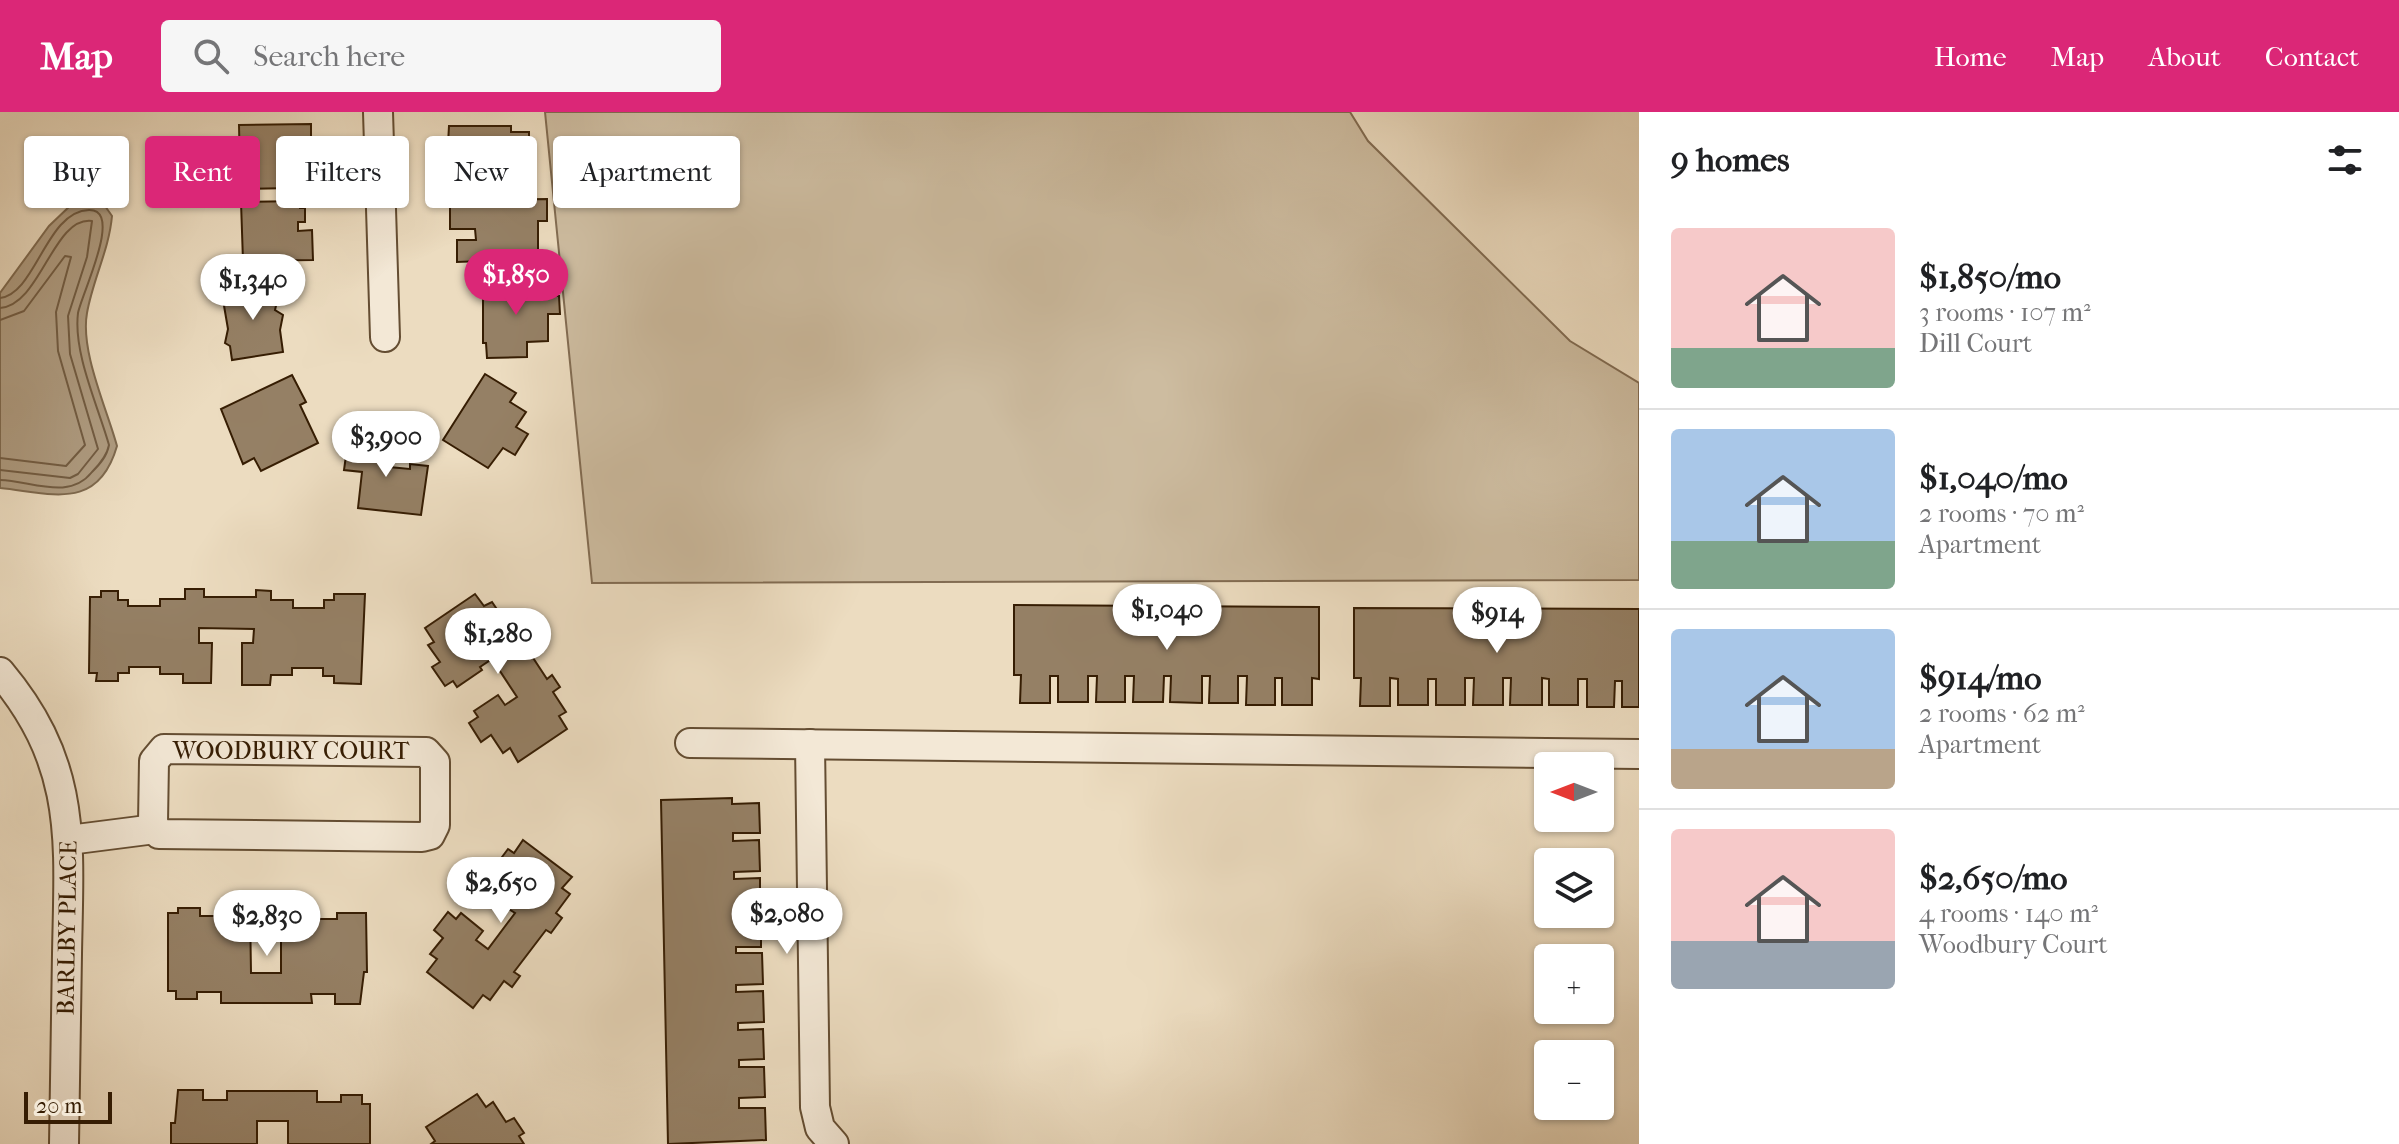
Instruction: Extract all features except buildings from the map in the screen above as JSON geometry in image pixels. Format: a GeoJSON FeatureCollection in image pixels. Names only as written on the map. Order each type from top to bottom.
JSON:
{"type":"FeatureCollection","features":[{"type":"Feature","properties":{"kind":"street"},"geometry":{"type":"LineString","coordinates":[[378,112],[385,337]]}},
{"type":"Feature","properties":{"kind":"street","name":"BARLBY PLACE"},"geometry":{"type":"LineString","coordinates":[[0,672],[35,719],[56,767],[69,822],[64,1144]]}},
{"type":"Feature","properties":{"kind":"street"},"geometry":{"type":"LineString","coordinates":[[690,743],[1639,754]]}},
{"type":"Feature","properties":{"kind":"street"},"geometry":{"type":"LineString","coordinates":[[810,744],[815,1107],[820,1128],[834,1144]]}},
{"type":"Feature","properties":{"kind":"street","name":"WOODBURY COURT"},"geometry":{"type":"LineString","coordinates":[[69,840],[155,829],[164,835],[426,837],[435,825],[435,762],[431,755],[422,751],[160,750],[154,761],[155,829]]}},
{"type":"Feature","properties":{"kind":"shaded area"},"geometry":{"type":"Polygon","coordinates":[[[545,112],[1350,112],[1368,141],[1570,341],[1639,383],[1639,580],[592,583],[555,208],[740,208],[740,136],[553,136],[553,192],[545,112]]]}},
{"type":"Feature","properties":{"kind":"water"},"geometry":{"type":"Polygon","coordinates":[[[68,208],[106,208],[112,216],[108,241],[90,300],[86,328],[91,362],[117,446],[109,467],[98,481],[85,490],[70,494],[0,488],[0,293],[49,226],[68,208]]]}}]}
